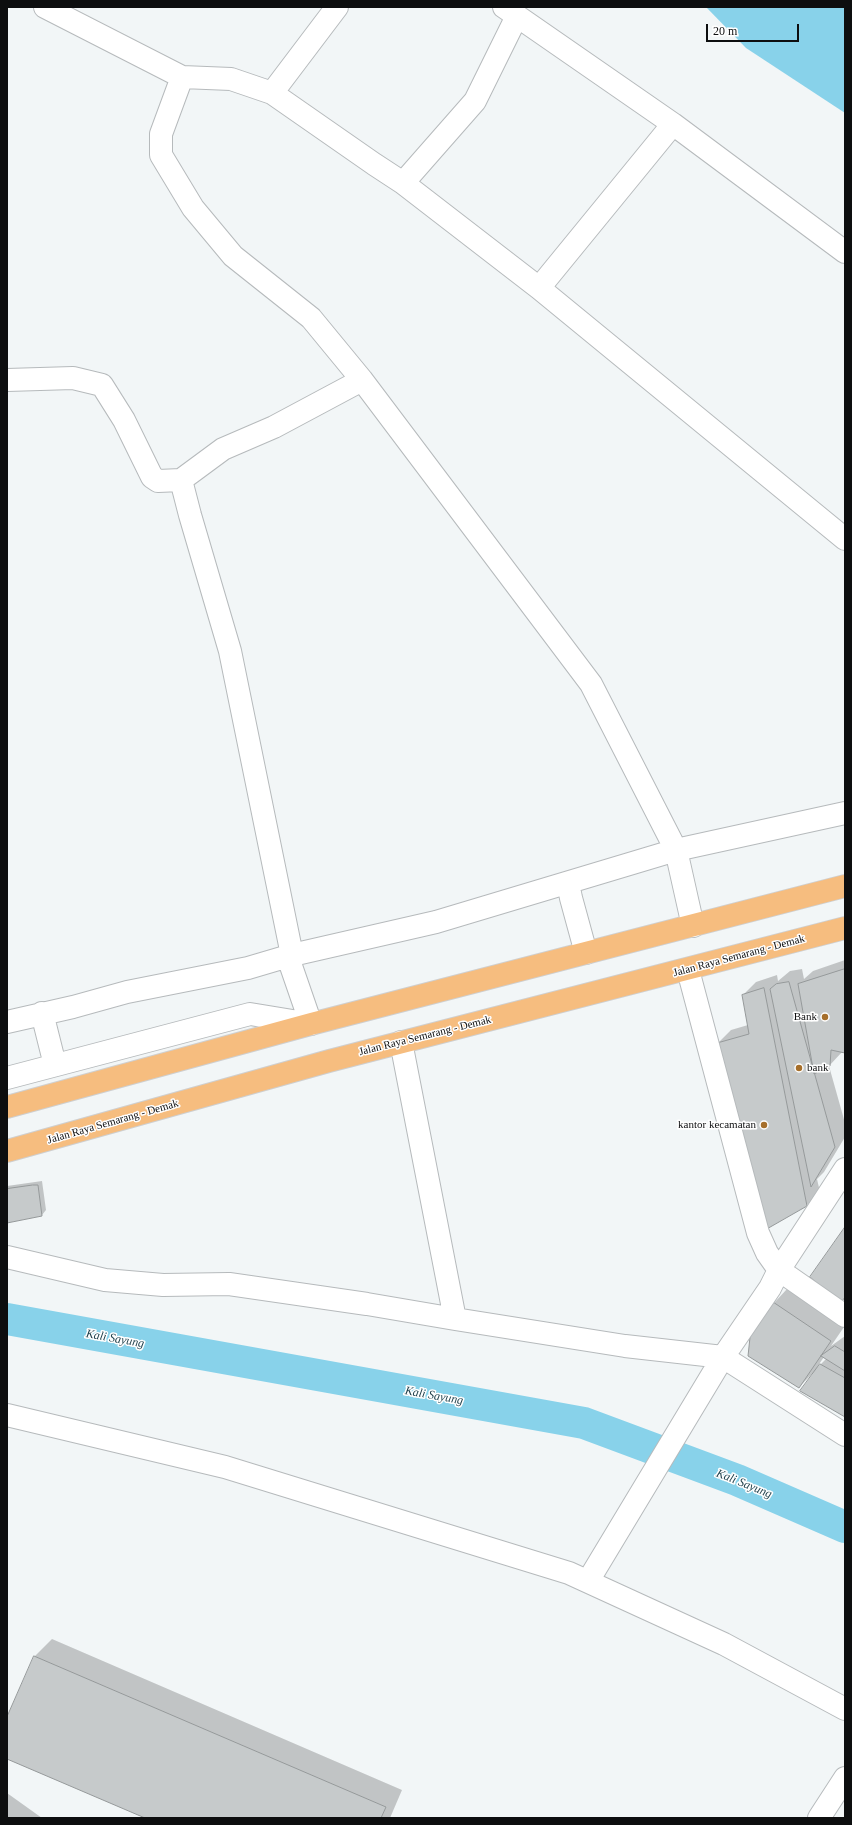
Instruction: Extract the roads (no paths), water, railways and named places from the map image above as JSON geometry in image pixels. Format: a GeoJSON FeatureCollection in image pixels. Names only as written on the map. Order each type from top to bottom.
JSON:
{"type":"FeatureCollection","features":[{"type":"Feature","properties":{"kind":"highway"},"geometry":{"type":"LineString","coordinates":[[11,1106],[308,1018],[584,945],[691,917],[845,886]]}},
{"type":"Feature","properties":{"kind":"highway","name":"Jalan Raya Semarang - Demak"},"geometry":{"type":"LineString","coordinates":[[7,1151],[400,1042],[688,970],[845,928]]}},
{"type":"Feature","properties":{"kind":"street"},"geometry":{"type":"LineString","coordinates":[[45,7],[182,77],[231,79],[272,93],[403,183],[540,288],[845,539]]}},
{"type":"Feature","properties":{"kind":"street"},"geometry":{"type":"LineString","coordinates":[[272,93],[337,7]]}},
{"type":"Feature","properties":{"kind":"street"},"geometry":{"type":"LineString","coordinates":[[403,183],[475,101],[510,12],[672,124],[845,252]]}},
{"type":"Feature","properties":{"kind":"street"},"geometry":{"type":"LineString","coordinates":[[182,77],[161,134],[161,155],[193,208],[233,256],[311,318],[362,380],[591,684],[678,859],[691,917]]}},
{"type":"Feature","properties":{"kind":"street"},"geometry":{"type":"LineString","coordinates":[[540,288],[672,124]]}},
{"type":"Feature","properties":{"kind":"street"},"geometry":{"type":"LineString","coordinates":[[7,380],[73,378],[102,385],[124,420],[152,477],[158,481],[181,480],[223,449],[274,427],[362,380]]}},
{"type":"Feature","properties":{"kind":"street"},"geometry":{"type":"LineString","coordinates":[[11,1106],[8,1078],[53,1057],[250,1014],[308,1018],[292,960],[230,651],[181,480]]}},
{"type":"Feature","properties":{"kind":"street"},"geometry":{"type":"LineString","coordinates":[[7,1022],[44,1020],[127,992],[292,960],[436,922],[569,890],[845,813]]}},
{"type":"Feature","properties":{"kind":"street"},"geometry":{"type":"LineString","coordinates":[[569,890],[584,945]]}},
{"type":"Feature","properties":{"kind":"street"},"geometry":{"type":"LineString","coordinates":[[688,970],[758,1233],[767,1253],[779,1270],[845,1316]]}},
{"type":"Feature","properties":{"kind":"street"},"geometry":{"type":"LineString","coordinates":[[44,1020],[53,1057]]}},
{"type":"Feature","properties":{"kind":"street"},"geometry":{"type":"LineString","coordinates":[[400,1042],[454,1319]]}},
{"type":"Feature","properties":{"kind":"street"},"geometry":{"type":"LineString","coordinates":[[588,1581],[723,1357],[770,1288],[779,1270],[845,1170]]}},
{"type":"Feature","properties":{"kind":"street"},"geometry":{"type":"LineString","coordinates":[[7,1257],[105,1280],[163,1285],[229,1284],[367,1304],[624,1346],[723,1357],[845,1435]]}},
{"type":"Feature","properties":{"kind":"street"},"geometry":{"type":"LineString","coordinates":[[7,1415],[225,1467],[569,1573],[724,1644],[845,1709]]}},
{"type":"Feature","properties":{"kind":"street"},"geometry":{"type":"LineString","coordinates":[[819,1818],[845,1778]]}},
{"type":"Feature","properties":{"kind":"water"},"geometry":{"type":"Polygon","coordinates":[[[706,7],[845,7],[845,113],[746,48],[706,7]]]}},
{"type":"Feature","properties":{"kind":"waterway","name":"Kali Sayung"},"geometry":{"type":"LineString","coordinates":[[7,1319],[584,1423],[737,1480],[845,1527]]}},
{"type":"Feature","properties":{"kind":"place","name":"Bank"},"geometry":{"type":"Point","coordinates":[825,1017]}},
{"type":"Feature","properties":{"kind":"place","name":"bank"},"geometry":{"type":"Point","coordinates":[799,1068]}},
{"type":"Feature","properties":{"kind":"place","name":"kantor kecamatan"},"geometry":{"type":"Point","coordinates":[764,1125]}}]}
